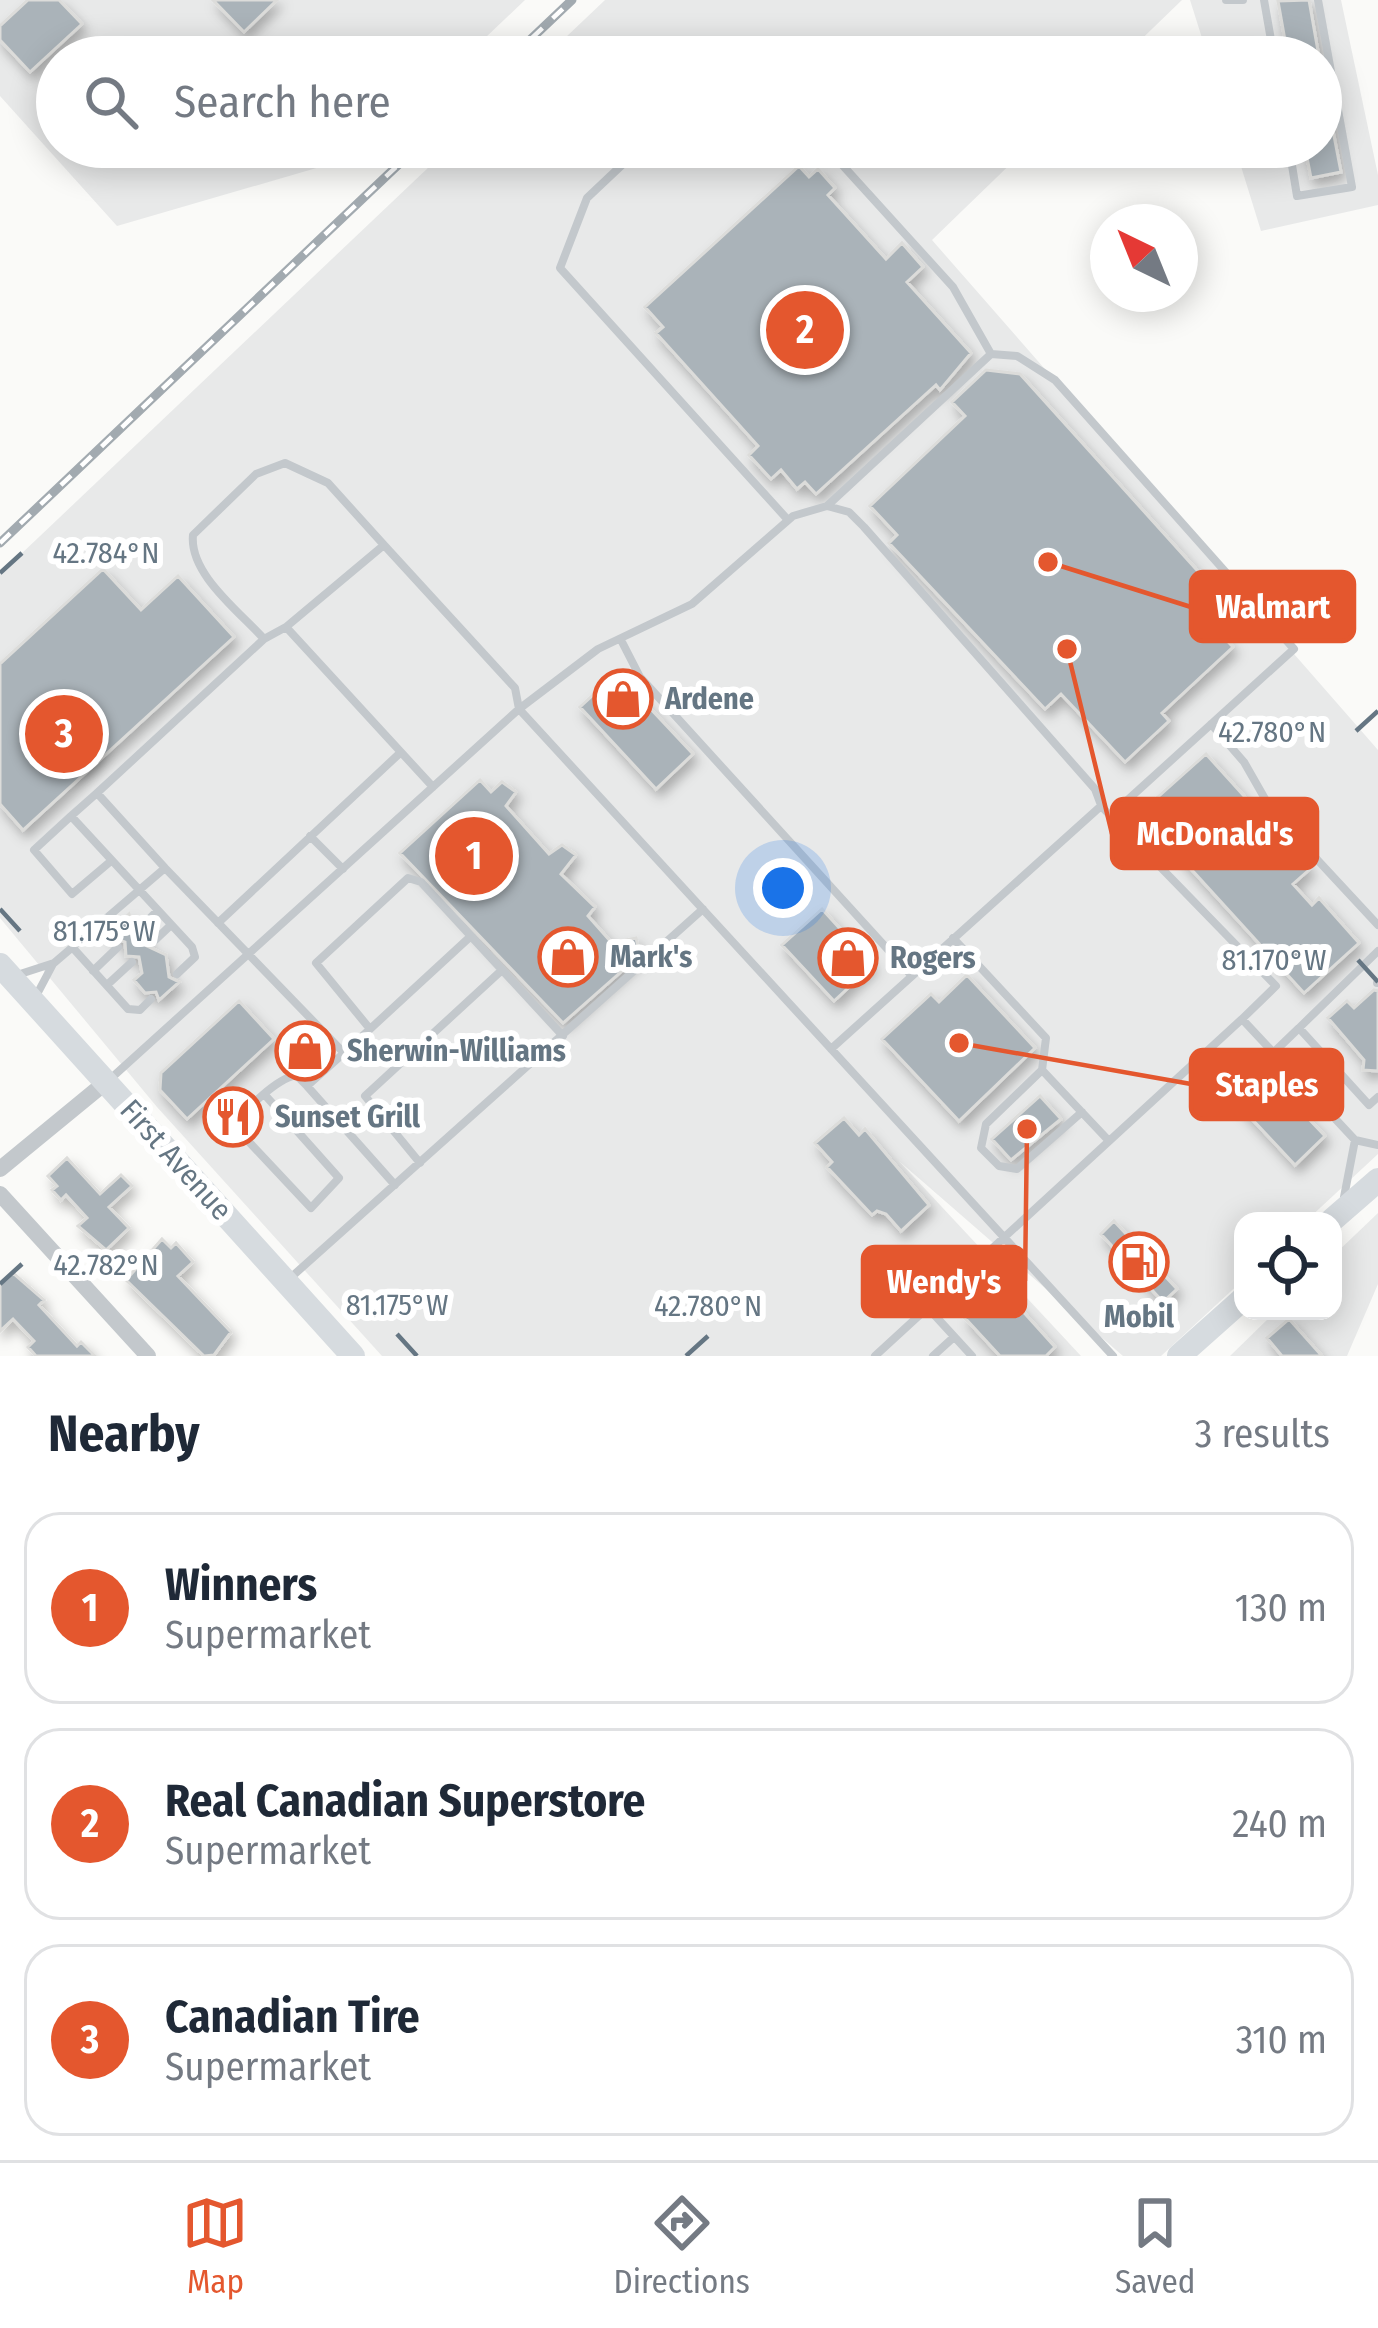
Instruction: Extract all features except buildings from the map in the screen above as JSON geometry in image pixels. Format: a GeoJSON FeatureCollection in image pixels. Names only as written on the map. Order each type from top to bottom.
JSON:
{"type":"FeatureCollection","features":[{"type":"Feature","properties":{"kind":"main road","name":"First Avenue"},"geometry":{"type":"LineString","coordinates":[[6,971],[353,1356]]}},
{"type":"Feature","properties":{"kind":"main road"},"geometry":{"type":"LineString","coordinates":[[1342,1212],[1378,1180]]}},
{"type":"Feature","properties":{"kind":"main road"},"geometry":{"type":"LineString","coordinates":[[1179,1356],[1234,1307]]}},
{"type":"Feature","properties":{"kind":"street"},"geometry":{"type":"LineString","coordinates":[[0,1169],[106,1082]]}},
{"type":"Feature","properties":{"kind":"street"},"geometry":{"type":"LineString","coordinates":[[0,1194],[148,1356]]}},
{"type":"Feature","properties":{"kind":"lane"},"geometry":{"type":"LineString","coordinates":[[1226,0],[1244,0]]}},
{"type":"Feature","properties":{"kind":"lane"},"geometry":{"type":"LineString","coordinates":[[1264,0],[1270,36]]}},
{"type":"Feature","properties":{"kind":"lane"},"geometry":{"type":"LineString","coordinates":[[1318,0],[1325,36]]}},
{"type":"Feature","properties":{"kind":"lane"},"geometry":{"type":"LineString","coordinates":[[1292,168],[1297,196],[1352,187],[1342,132]]}},
{"type":"Feature","properties":{"kind":"lane"},"geometry":{"type":"LineString","coordinates":[[619,168],[587,198],[560,268],[788,520]]}},
{"type":"Feature","properties":{"kind":"lane"},"geometry":{"type":"LineString","coordinates":[[845,168],[953,287],[991,354]]}},
{"type":"Feature","properties":{"kind":"lane"},"geometry":{"type":"LineString","coordinates":[[106,1082],[557,676],[692,604],[788,520],[826,506],[991,354],[1017,356],[1055,380],[1294,649],[1111,815]]}},
{"type":"Feature","properties":{"kind":"lane"},"geometry":{"type":"LineString","coordinates":[[264,639],[202,569],[193,536],[256,474],[285,463],[328,483],[515,688],[519,709],[1113,1356]]}},
{"type":"Feature","properties":{"kind":"lane"},"geometry":{"type":"LineString","coordinates":[[826,506],[848,512],[864,527],[1095,789],[1101,806],[1276,986],[875,1356]]}},
{"type":"Feature","properties":{"kind":"lane"},"geometry":{"type":"LineString","coordinates":[[111,861],[72,894],[34,850],[264,639],[286,627],[384,545]]}},
{"type":"Feature","properties":{"kind":"lane"},"geometry":{"type":"LineString","coordinates":[[286,627],[433,787]]}},
{"type":"Feature","properties":{"kind":"lane"},"geometry":{"type":"LineString","coordinates":[[621,640],[640,677],[912,976]]}},
{"type":"Feature","properties":{"kind":"lane"},"geometry":{"type":"LineString","coordinates":[[1211,724],[1244,762],[1272,811],[1378,925]]}},
{"type":"Feature","properties":{"kind":"lane"},"geometry":{"type":"LineString","coordinates":[[218,922],[400,753]]}},
{"type":"Feature","properties":{"kind":"lane"},"geometry":{"type":"LineString","coordinates":[[98,793],[344,1052]]}},
{"type":"Feature","properties":{"kind":"lane"},"geometry":{"type":"LineString","coordinates":[[831,1049],[1101,806]]}},
{"type":"Feature","properties":{"kind":"lane"},"geometry":{"type":"LineString","coordinates":[[71,816],[195,957],[177,974]]}},
{"type":"Feature","properties":{"kind":"lane"},"geometry":{"type":"LineString","coordinates":[[310,836],[343,868]]}},
{"type":"Feature","properties":{"kind":"lane"},"geometry":{"type":"LineString","coordinates":[[33,1001],[54,963],[165,868]]}},
{"type":"Feature","properties":{"kind":"lane"},"geometry":{"type":"LineString","coordinates":[[370,1029],[318,972],[316,963],[403,880],[416,878],[563,1036]]}},
{"type":"Feature","properties":{"kind":"lane"},"geometry":{"type":"LineString","coordinates":[[286,1281],[703,909]]}},
{"type":"Feature","properties":{"kind":"lane"},"geometry":{"type":"LineString","coordinates":[[141,927],[157,911]]}},
{"type":"Feature","properties":{"kind":"lane"},"geometry":{"type":"LineString","coordinates":[[154,941],[171,926]]}},
{"type":"Feature","properties":{"kind":"lane"},"geometry":{"type":"LineString","coordinates":[[308,1086],[471,936]]}},
{"type":"Feature","properties":{"kind":"lane"},"geometry":{"type":"LineString","coordinates":[[953,938],[1046,1038],[1042,1070],[986,1124],[981,1148],[999,1166],[1017,1169],[1082,1112]]}},
{"type":"Feature","properties":{"kind":"lane"},"geometry":{"type":"LineString","coordinates":[[93,971],[118,947]]}},
{"type":"Feature","properties":{"kind":"lane"},"geometry":{"type":"LineString","coordinates":[[73,949],[128,1009],[140,1010],[151,999]]}},
{"type":"Feature","properties":{"kind":"lane"},"geometry":{"type":"LineString","coordinates":[[1273,1052],[1378,951]]}},
{"type":"Feature","properties":{"kind":"lane"},"geometry":{"type":"LineString","coordinates":[[106,985],[132,962]]}},
{"type":"Feature","properties":{"kind":"lane"},"geometry":{"type":"LineString","coordinates":[[6,971],[54,963]]}},
{"type":"Feature","properties":{"kind":"lane"},"geometry":{"type":"LineString","coordinates":[[420,1163],[365,1096],[502,970]]}},
{"type":"Feature","properties":{"kind":"lane"},"geometry":{"type":"LineString","coordinates":[[1242,1018],[1355,1140],[1378,1145]]}},
{"type":"Feature","properties":{"kind":"lane"},"geometry":{"type":"LineString","coordinates":[[1299,1028],[1369,1105],[1378,1096]]}},
{"type":"Feature","properties":{"kind":"lane"},"geometry":{"type":"LineString","coordinates":[[1042,1070],[1109,1141]]}},
{"type":"Feature","properties":{"kind":"lane"},"geometry":{"type":"LineString","coordinates":[[266,1095],[339,1178],[311,1208],[236,1127],[266,1095],[291,1074],[308,1086],[395,1185]]}},
{"type":"Feature","properties":{"kind":"lane"},"geometry":{"type":"LineString","coordinates":[[1337,1212],[1351,1179],[1355,1140]]}},
{"type":"Feature","properties":{"kind":"lane"},"geometry":{"type":"LineString","coordinates":[[928,1308],[972,1356]]}},
{"type":"Feature","properties":{"kind":"lane"},"geometry":{"type":"LineString","coordinates":[[933,1356],[954,1336]]}},
{"type":"Feature","properties":{"kind":"shaded area"},"geometry":{"type":"Polygon","coordinates":[[[0,0],[525,0],[487,36],[36,36],[36,136],[0,96],[0,0]]]}},
{"type":"Feature","properties":{"kind":"shaded area"},"geometry":{"type":"Polygon","coordinates":[[[605,0],[1182,0],[1145,36],[567,36],[605,0]]]}},
{"type":"Feature","properties":{"kind":"shaded area"},"geometry":{"type":"Polygon","coordinates":[[[1190,0],[1341,0],[1378,175],[1378,205],[1261,231],[1242,168],[1342,168],[1342,36],[1201,36],[1190,0]]]}},
{"type":"Feature","properties":{"kind":"shaded area"},"geometry":{"type":"Polygon","coordinates":[[[65,168],[316,168],[117,226],[65,168]]]}},
{"type":"Feature","properties":{"kind":"shaded area"},"geometry":{"type":"Polygon","coordinates":[[[428,168],[1006,168],[932,240],[1378,750],[1378,1154],[1316,1212],[1234,1212],[1234,1288],[1161,1356],[1123,1356],[899,1161],[1081,1356],[382,1356],[157,1107],[0,918],[0,574],[428,168]]]}},
{"type":"Feature","properties":{"kind":"shaded area"},"geometry":{"type":"Polygon","coordinates":[[[1378,1213],[1378,1284],[1347,1356],[1230,1356],[1267,1320],[1342,1320],[1342,1247],[1378,1213]]]}},
{"type":"Feature","properties":{"kind":"railway"},"geometry":{"type":"LineString","coordinates":[[534,36],[572,0]]}},
{"type":"Feature","properties":{"kind":"railway"},"geometry":{"type":"LineString","coordinates":[[0,543],[395,168]]}},
{"type":"Feature","properties":{"kind":"place","name":"Real Canadian Superstore"},"geometry":{"type":"Point","coordinates":[805,330]}},
{"type":"Feature","properties":{"kind":"place","name":"Walmart"},"geometry":{"type":"Point","coordinates":[1048,562]}},
{"type":"Feature","properties":{"kind":"place","name":"McDonald's"},"geometry":{"type":"Point","coordinates":[1067,649]}},
{"type":"Feature","properties":{"kind":"place","name":"Ardene"},"geometry":{"type":"Point","coordinates":[623,699]}},
{"type":"Feature","properties":{"kind":"place","name":"Canadian Tire"},"geometry":{"type":"Point","coordinates":[64,734]}},
{"type":"Feature","properties":{"kind":"place","name":"Winners"},"geometry":{"type":"Point","coordinates":[474,856]}},
{"type":"Feature","properties":{"kind":"place","name":"Mark's"},"geometry":{"type":"Point","coordinates":[568,957]}},
{"type":"Feature","properties":{"kind":"place","name":"Rogers"},"geometry":{"type":"Point","coordinates":[848,958]}},
{"type":"Feature","properties":{"kind":"place","name":"Staples"},"geometry":{"type":"Point","coordinates":[959,1043]}},
{"type":"Feature","properties":{"kind":"place","name":"Sherwin-Williams"},"geometry":{"type":"Point","coordinates":[305,1051]}},
{"type":"Feature","properties":{"kind":"place","name":"Sunset Grill"},"geometry":{"type":"Point","coordinates":[233,1117]}},
{"type":"Feature","properties":{"kind":"place","name":"Wendy's"},"geometry":{"type":"Point","coordinates":[1027,1129]}},
{"type":"Feature","properties":{"kind":"place","name":"Mobil"},"geometry":{"type":"Point","coordinates":[1139,1262]}}]}
